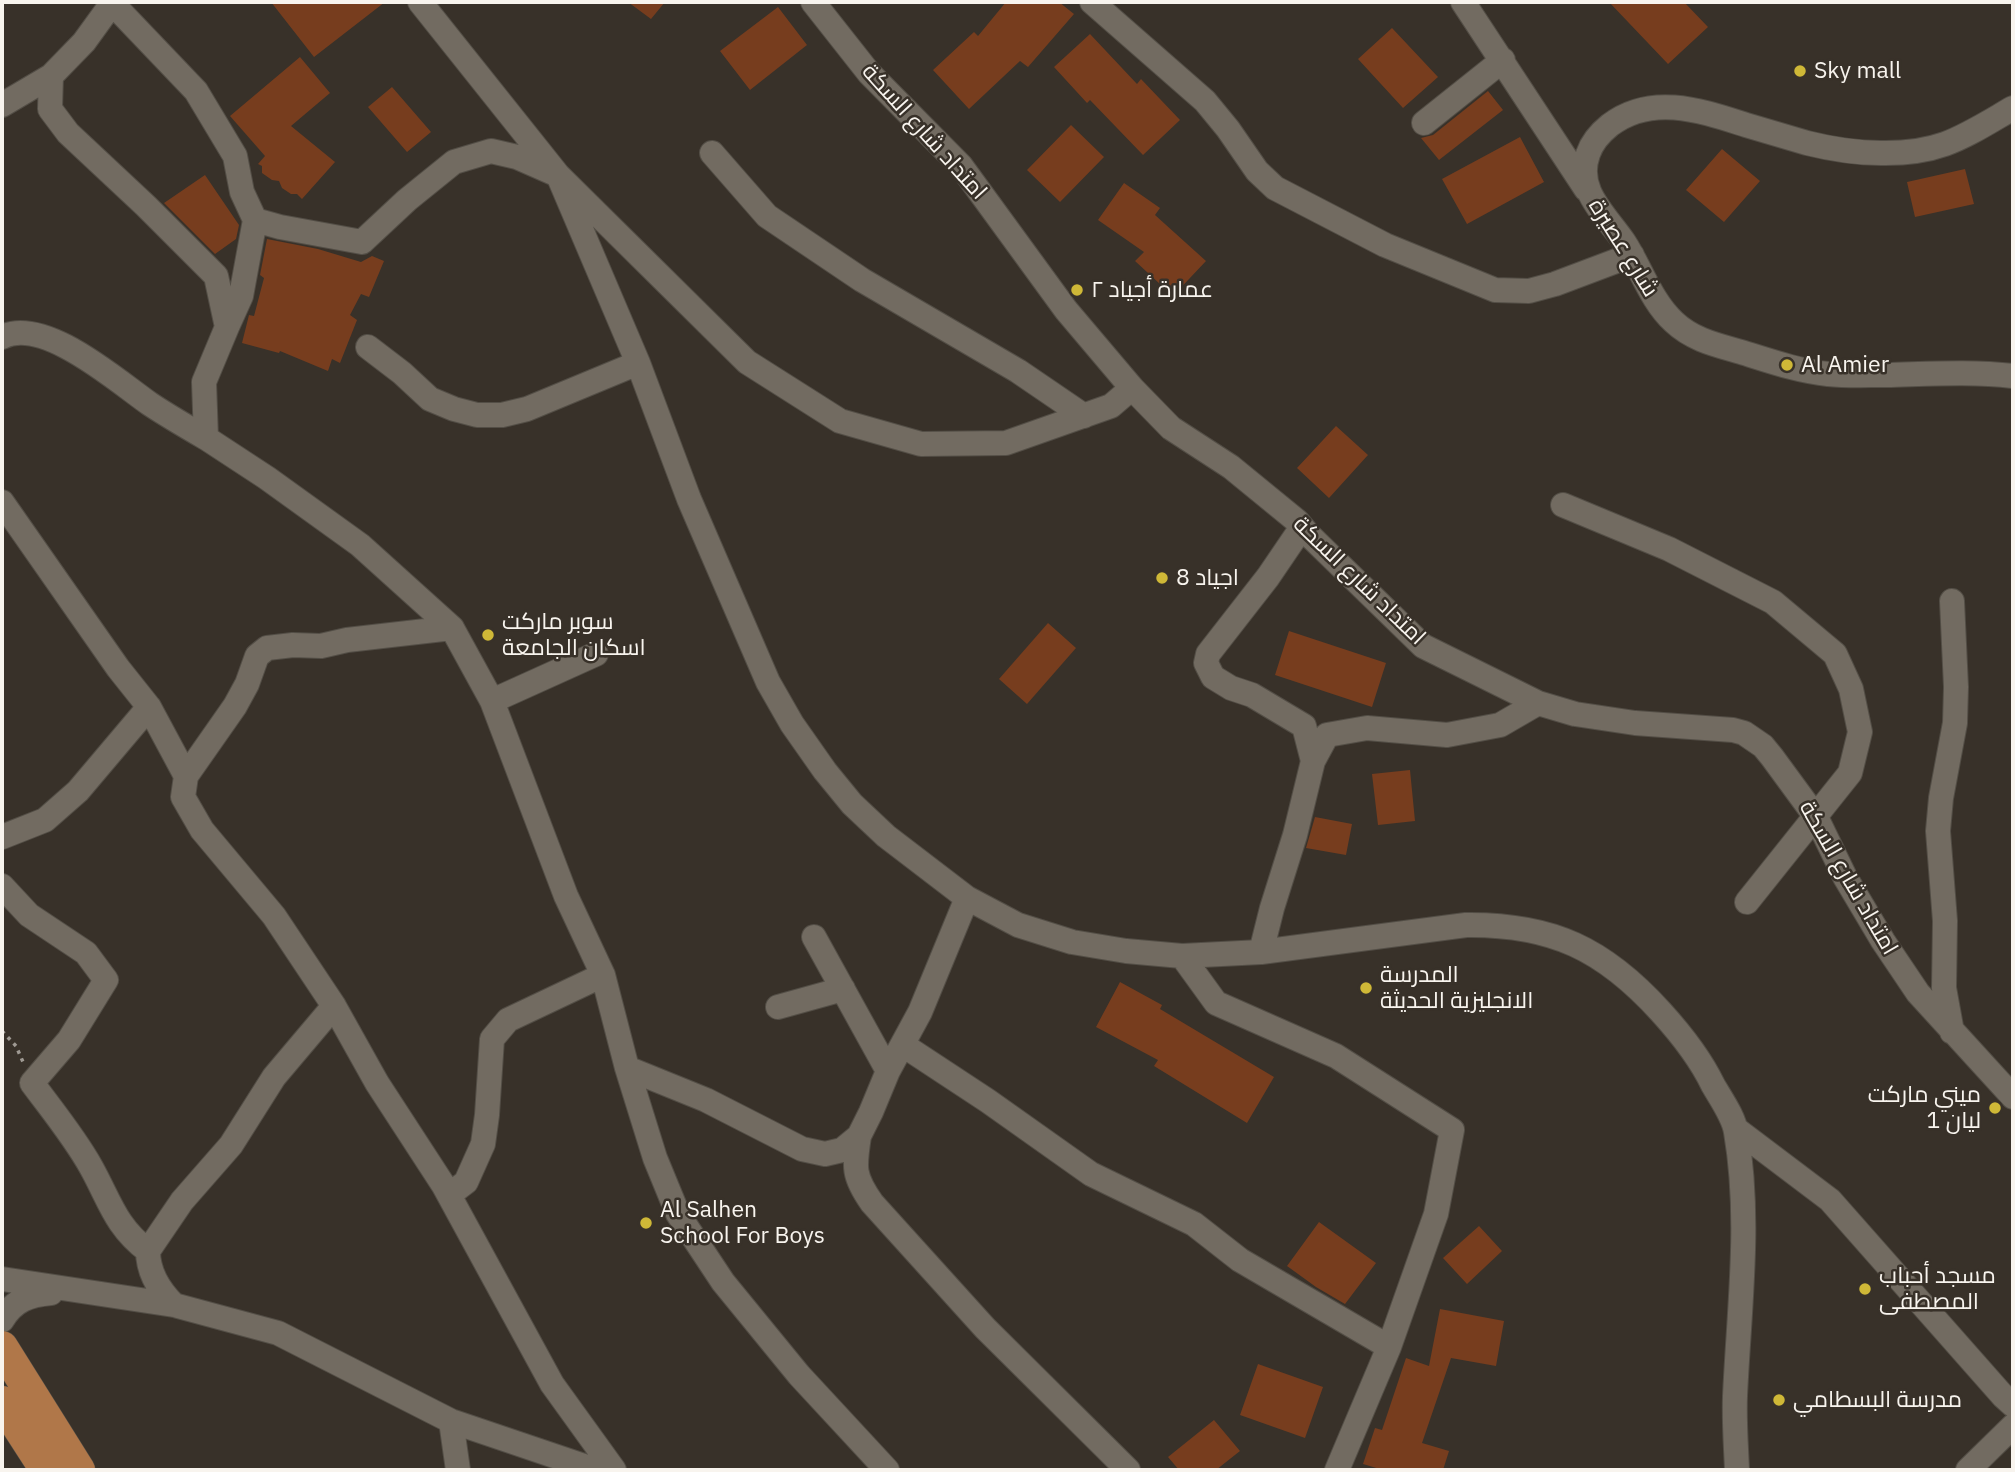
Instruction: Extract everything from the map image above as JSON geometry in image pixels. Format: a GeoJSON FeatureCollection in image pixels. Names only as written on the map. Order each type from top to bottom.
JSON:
{"type":"FeatureCollection","features":[{"type":"Feature","properties":{"kind":"main road"},"geometry":{"type":"LineString","coordinates":[[2,1347],[79,1470]]}},
{"type":"Feature","properties":{"kind":"main road"},"geometry":{"type":"LineString","coordinates":[[2,1402],[46,1470]]}},
{"type":"Feature","properties":{"kind":"street"},"geometry":{"type":"LineString","coordinates":[[2,105],[51,76],[84,42],[112,2],[196,91],[235,156],[242,192],[255,220],[241,296],[204,382],[206,438]]}},
{"type":"Feature","properties":{"kind":"street"},"geometry":{"type":"LineString","coordinates":[[420,2],[558,175],[747,362],[840,421],[921,444],[1006,443],[1111,406],[1132,388]]}},
{"type":"Feature","properties":{"kind":"street","name":"امتداد شارع السكة"},"geometry":{"type":"LineString","coordinates":[[813,2],[869,73],[961,166],[1066,310],[1132,388],[1171,428],[1231,467],[1297,521],[1423,646],[1538,703],[1574,714],[1635,723],[1721,728],[1744,733],[1763,746],[1816,817],[1845,877],[1918,993],[2013,1097]]}},
{"type":"Feature","properties":{"kind":"street"},"geometry":{"type":"LineString","coordinates":[[1092,2],[1205,101],[1257,171],[1275,188],[1385,245],[1495,289],[1529,291],[1632,255]]}},
{"type":"Feature","properties":{"kind":"street"},"geometry":{"type":"LineString","coordinates":[[1463,2],[1588,192]]}},
{"type":"Feature","properties":{"kind":"street"},"geometry":{"type":"LineString","coordinates":[[1424,123],[1503,60]]}},
{"type":"Feature","properties":{"kind":"street"},"geometry":{"type":"LineString","coordinates":[[51,76],[50,109],[68,133],[216,276],[227,327]]}},
{"type":"Feature","properties":{"kind":"street","name":"شارع عصيرة"},"geometry":{"type":"LineString","coordinates":[[2013,108],[1968,135],[1944,145],[1917,151],[1878,153],[1830,148],[1687,108],[1653,107],[1623,117],[1606,128],[1594,141],[1585,161],[1584,173],[1588,192],[1632,255],[1660,306],[1685,331],[1707,342],[1790,367],[1826,374],[2013,376]]}},
{"type":"Feature","properties":{"kind":"street"},"geometry":{"type":"LineString","coordinates":[[255,220],[362,242],[407,200],[454,162],[491,151],[517,157],[558,175],[638,363],[689,499],[768,682],[792,724],[852,804],[886,836],[967,898],[1018,925],[1072,942],[1126,951],[1182,956],[1261,952],[1466,925],[1492,925],[1558,938],[1598,956],[1616,968],[1646,995],[1679,1031],[1706,1070],[1736,1129],[1744,1214],[1735,1400],[1737,1470]]}},
{"type":"Feature","properties":{"kind":"street"},"geometry":{"type":"LineString","coordinates":[[712,153],[767,216],[862,280],[1018,371],[1084,416]]}},
{"type":"Feature","properties":{"kind":"street"},"geometry":{"type":"LineString","coordinates":[[2,337],[9,333],[44,336],[99,366],[150,404],[267,478],[360,545],[452,628],[492,701],[566,896],[603,975],[627,1068],[655,1158],[678,1214],[723,1282],[799,1376],[887,1470]]}},
{"type":"Feature","properties":{"kind":"street"},"geometry":{"type":"LineString","coordinates":[[368,347],[430,398],[454,409],[477,415],[502,415],[527,409],[638,363]]}},
{"type":"Feature","properties":{"kind":"street"},"geometry":{"type":"LineString","coordinates":[[2,502],[118,668],[149,707],[186,776]]}},
{"type":"Feature","properties":{"kind":"street"},"geometry":{"type":"LineString","coordinates":[[1563,505],[1669,549],[1773,602],[1835,654],[1851,689],[1860,732],[1850,773],[1747,902]]}},
{"type":"Feature","properties":{"kind":"street"},"geometry":{"type":"LineString","coordinates":[[1302,527],[1268,578],[1208,654],[1206,663],[1213,677],[1231,688],[1252,695],[1304,726],[1313,761]]}},
{"type":"Feature","properties":{"kind":"street"},"geometry":{"type":"LineString","coordinates":[[1952,601],[1955,723],[1941,797],[1938,831],[1945,921],[1944,988],[1953,1033]]}},
{"type":"Feature","properties":{"kind":"street"},"geometry":{"type":"LineString","coordinates":[[452,628],[347,640],[320,646],[267,648],[257,656],[247,684],[235,706],[186,776],[183,797],[202,830],[274,916],[334,1006],[377,1083],[449,1195],[552,1384],[614,1470]]}},
{"type":"Feature","properties":{"kind":"street"},"geometry":{"type":"LineString","coordinates":[[492,701],[596,654]]}},
{"type":"Feature","properties":{"kind":"street"},"geometry":{"type":"LineString","coordinates":[[1261,952],[1313,761],[1327,735],[1367,728],[1447,735],[1500,724],[1538,703]]}},
{"type":"Feature","properties":{"kind":"street"},"geometry":{"type":"LineString","coordinates":[[2,837],[45,820],[78,791],[149,707]]}},
{"type":"Feature","properties":{"kind":"street"},"geometry":{"type":"LineString","coordinates":[[2,886],[29,915],[86,953],[106,979],[69,1040],[32,1083],[91,1166],[115,1217],[132,1240],[148,1251]]}},
{"type":"Feature","properties":{"kind":"street"},"geometry":{"type":"LineString","coordinates":[[967,898],[920,1012],[888,1072],[859,1136],[855,1163],[859,1184],[872,1203],[985,1328],[1128,1470]]}},
{"type":"Feature","properties":{"kind":"street"},"geometry":{"type":"LineString","coordinates":[[814,937],[888,1072]]}},
{"type":"Feature","properties":{"kind":"street"},"geometry":{"type":"LineString","coordinates":[[1182,956],[1216,1003],[1336,1056],[1452,1130],[1436,1214],[1389,1347],[1337,1470]]}},
{"type":"Feature","properties":{"kind":"street"},"geometry":{"type":"LineString","coordinates":[[449,1195],[466,1182],[483,1144],[492,1039],[508,1020],[603,975]]}},
{"type":"Feature","properties":{"kind":"street"},"geometry":{"type":"LineString","coordinates":[[779,1007],[843,989]]}},
{"type":"Feature","properties":{"kind":"street"},"geometry":{"type":"LineString","coordinates":[[174,1305],[162,1294],[151,1273],[148,1251],[182,1201],[231,1145],[274,1077],[334,1006]]}},
{"type":"Feature","properties":{"kind":"street"},"geometry":{"type":"LineString","coordinates":[[903,1045],[1091,1174],[1194,1224],[1240,1260],[1389,1347]]}},
{"type":"Feature","properties":{"kind":"street"},"geometry":{"type":"LineString","coordinates":[[627,1068],[706,1100],[802,1149],[825,1154],[842,1150],[859,1136]]}},
{"type":"Feature","properties":{"kind":"street"},"geometry":{"type":"LineString","coordinates":[[1736,1129],[1830,1200],[2013,1405]]}},
{"type":"Feature","properties":{"kind":"street"},"geometry":{"type":"LineString","coordinates":[[2,1279],[174,1305],[278,1333],[451,1421],[596,1470]]}},
{"type":"Feature","properties":{"kind":"street"},"geometry":{"type":"LineString","coordinates":[[2,1320],[8,1310],[19,1301],[33,1295],[69,1290]]}},
{"type":"Feature","properties":{"kind":"street"},"geometry":{"type":"LineString","coordinates":[[451,1421],[458,1470]]}},
{"type":"Feature","properties":{"kind":"street"},"geometry":{"type":"LineString","coordinates":[[1968,1470],[2013,1426]]}},
{"type":"Feature","properties":{"kind":"path"},"geometry":{"type":"LineString","coordinates":[[2,1031],[16,1046],[32,1083]]}},
{"type":"Feature","properties":{"kind":"building"},"geometry":{"type":"Polygon","coordinates":[[[271,2],[385,2],[314,57],[271,2]]]}},
{"type":"Feature","properties":{"kind":"building"},"geometry":{"type":"Polygon","coordinates":[[[628,2],[665,2],[651,19],[628,2]]]}},
{"type":"Feature","properties":{"kind":"building"},"geometry":{"type":"Polygon","coordinates":[[[1006,2],[1059,2],[1074,14],[1028,67],[1020,61],[969,109],[933,70],[974,32],[978,36],[1006,2]]]}},
{"type":"Feature","properties":{"kind":"building"},"geometry":{"type":"Polygon","coordinates":[[[1609,2],[1684,2],[1708,27],[1668,64],[1609,2]]]}},
{"type":"Feature","properties":{"kind":"building"},"geometry":{"type":"Polygon","coordinates":[[[778,7],[807,45],[750,90],[720,51],[778,7]]]}},
{"type":"Feature","properties":{"kind":"building"},"geometry":{"type":"Polygon","coordinates":[[[1392,28],[1438,77],[1403,108],[1358,59],[1392,28]]]}},
{"type":"Feature","properties":{"kind":"building"},"geometry":{"type":"Polygon","coordinates":[[[1090,34],[1137,84],[1141,79],[1180,120],[1143,155],[1090,100],[1087,103],[1054,67],[1090,34]]]}},
{"type":"Feature","properties":{"kind":"building"},"geometry":{"type":"Polygon","coordinates":[[[300,57],[330,93],[291,126],[335,162],[302,199],[282,188],[279,181],[262,173],[262,166],[258,164],[265,156],[230,116],[300,57]]]}},
{"type":"Feature","properties":{"kind":"building"},"geometry":{"type":"Polygon","coordinates":[[[392,87],[431,132],[407,152],[368,107],[392,87]]]}},
{"type":"Feature","properties":{"kind":"building"},"geometry":{"type":"Polygon","coordinates":[[[1488,91],[1503,110],[1439,160],[1421,138],[1433,135],[1488,91]]]}},
{"type":"Feature","properties":{"kind":"building"},"geometry":{"type":"Polygon","coordinates":[[[1071,125],[1104,157],[1060,202],[1027,170],[1071,125]]]}},
{"type":"Feature","properties":{"kind":"building"},"geometry":{"type":"Polygon","coordinates":[[[1520,137],[1544,182],[1467,224],[1442,179],[1520,137]]]}},
{"type":"Feature","properties":{"kind":"building"},"geometry":{"type":"Polygon","coordinates":[[[1722,149],[1760,181],[1724,222],[1686,190],[1722,149]]]}},
{"type":"Feature","properties":{"kind":"building"},"geometry":{"type":"Polygon","coordinates":[[[1965,169],[1974,204],[1915,217],[1907,182],[1965,169]]]}},
{"type":"Feature","properties":{"kind":"building"},"geometry":{"type":"Polygon","coordinates":[[[205,175],[239,225],[236,239],[215,254],[164,203],[205,175]]]}},
{"type":"Feature","properties":{"kind":"building"},"geometry":{"type":"Polygon","coordinates":[[[1124,183],[1160,208],[1155,215],[1206,261],[1173,296],[1135,261],[1144,252],[1098,220],[1124,183]]]}},
{"type":"Feature","properties":{"kind":"building"},"geometry":{"type":"Polygon","coordinates":[[[267,239],[318,249],[361,262],[372,256],[384,261],[369,297],[361,294],[350,315],[357,320],[340,363],[332,359],[328,371],[280,351],[279,353],[242,343],[249,315],[254,316],[264,278],[260,275],[267,239]]]}},
{"type":"Feature","properties":{"kind":"building"},"geometry":{"type":"Polygon","coordinates":[[[1336,426],[1368,455],[1329,498],[1297,468],[1336,426]]]}},
{"type":"Feature","properties":{"kind":"building"},"geometry":{"type":"Polygon","coordinates":[[[1048,623],[1076,648],[1027,704],[999,679],[1048,623]]]}},
{"type":"Feature","properties":{"kind":"building"},"geometry":{"type":"Polygon","coordinates":[[[1289,631],[1386,663],[1372,707],[1275,675],[1289,631]]]}},
{"type":"Feature","properties":{"kind":"building"},"geometry":{"type":"Polygon","coordinates":[[[1410,770],[1415,821],[1378,825],[1372,774],[1410,770]]]}},
{"type":"Feature","properties":{"kind":"building"},"geometry":{"type":"Polygon","coordinates":[[[1315,817],[1352,824],[1346,855],[1306,848],[1315,817]]]}},
{"type":"Feature","properties":{"kind":"building"},"geometry":{"type":"Polygon","coordinates":[[[1120,982],[1162,1005],[1160,1009],[1274,1077],[1247,1123],[1154,1066],[1158,1060],[1096,1027],[1120,982]]]}},
{"type":"Feature","properties":{"kind":"building"},"geometry":{"type":"Polygon","coordinates":[[[1319,1222],[1376,1263],[1345,1304],[1287,1266],[1319,1222]]]}},
{"type":"Feature","properties":{"kind":"building"},"geometry":{"type":"Polygon","coordinates":[[[1479,1226],[1502,1251],[1467,1284],[1443,1258],[1479,1226]]]}},
{"type":"Feature","properties":{"kind":"building"},"geometry":{"type":"Polygon","coordinates":[[[1440,1309],[1504,1321],[1496,1366],[1451,1358],[1422,1443],[1449,1451],[1443,1470],[1383,1470],[1363,1464],[1375,1428],[1382,1430],[1406,1358],[1429,1366],[1440,1309]]]}},
{"type":"Feature","properties":{"kind":"building"},"geometry":{"type":"Polygon","coordinates":[[[1258,1364],[1323,1387],[1305,1438],[1240,1415],[1258,1364]]]}},
{"type":"Feature","properties":{"kind":"building"},"geometry":{"type":"Polygon","coordinates":[[[1214,1420],[1240,1451],[1216,1470],[1179,1470],[1168,1457],[1214,1420]]]}},
{"type":"Feature","properties":{"kind":"place","name":"Sky mall"},"geometry":{"type":"Point","coordinates":[1800,71]}},
{"type":"Feature","properties":{"kind":"place","name":"عمارة أجياد ٢"},"geometry":{"type":"Point","coordinates":[1077,290]}},
{"type":"Feature","properties":{"kind":"place","name":"Al Amier"},"geometry":{"type":"Point","coordinates":[1787,365]}},
{"type":"Feature","properties":{"kind":"place","name":"اجياد 8"},"geometry":{"type":"Point","coordinates":[1162,578]}},
{"type":"Feature","properties":{"kind":"place","name":"سوبر ماركت اسكان الجامعة"},"geometry":{"type":"Point","coordinates":[488,635]}},
{"type":"Feature","properties":{"kind":"place","name":"المدرسة الانجليزية الحديثة"},"geometry":{"type":"Point","coordinates":[1366,988]}},
{"type":"Feature","properties":{"kind":"place","name":"ميني ماركت ليان 1"},"geometry":{"type":"Point","coordinates":[1995,1108]}},
{"type":"Feature","properties":{"kind":"place","name":"Al Salhen School For Boys"},"geometry":{"type":"Point","coordinates":[646,1223]}},
{"type":"Feature","properties":{"kind":"place","name":"مسجد أحباب المصطفى"},"geometry":{"type":"Point","coordinates":[1865,1289]}},
{"type":"Feature","properties":{"kind":"place","name":"مدرسة البسطامي"},"geometry":{"type":"Point","coordinates":[1779,1400]}}]}
